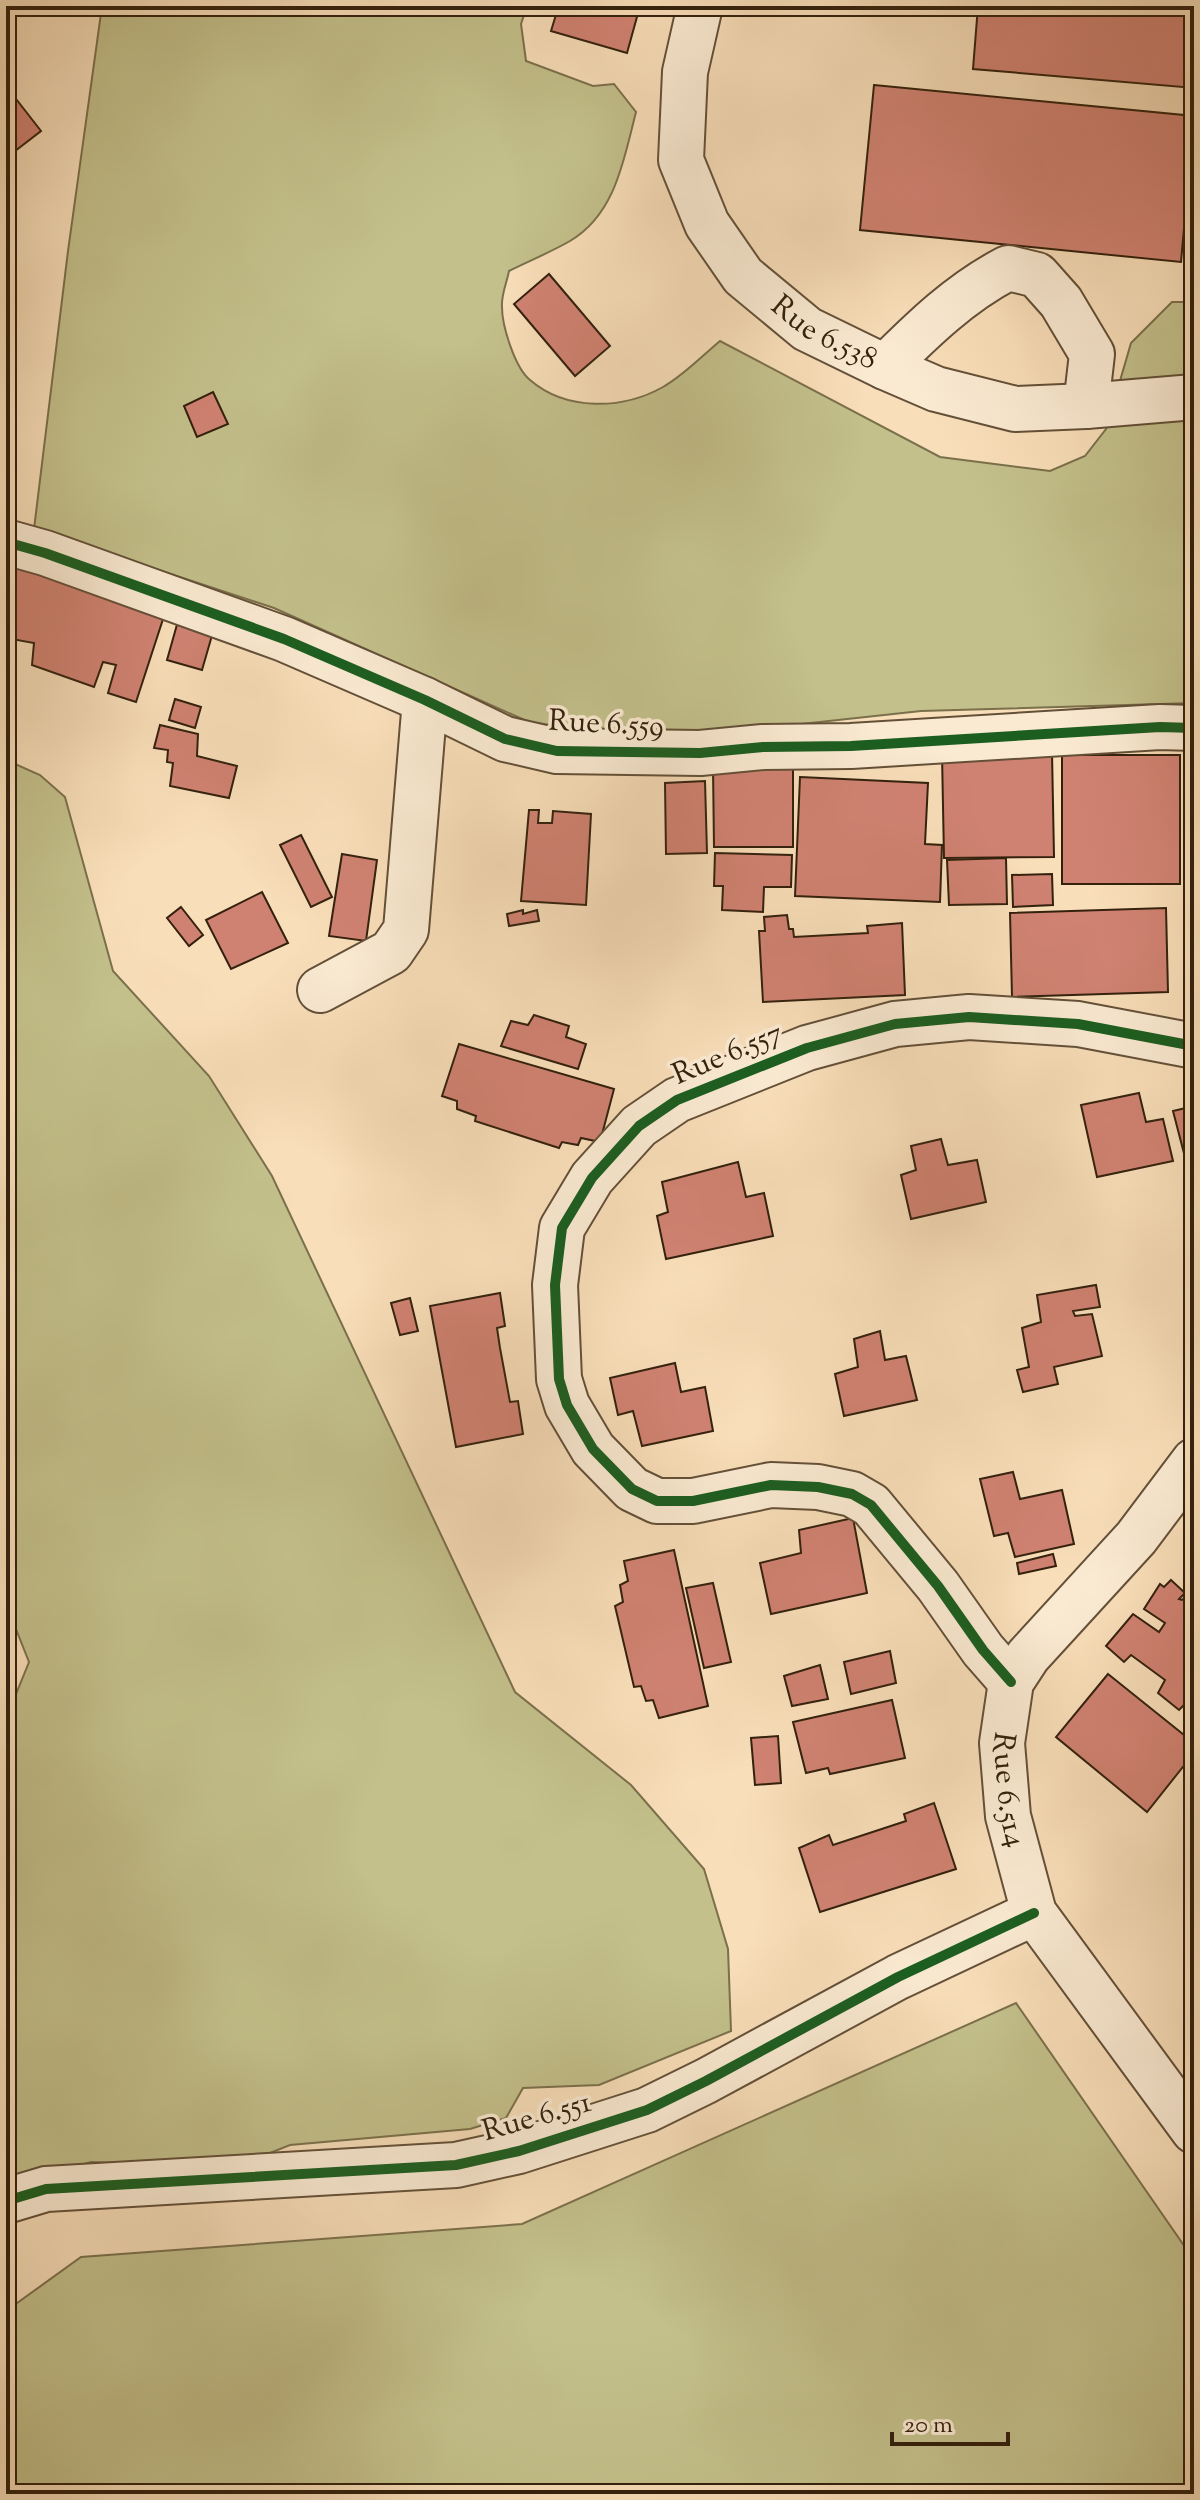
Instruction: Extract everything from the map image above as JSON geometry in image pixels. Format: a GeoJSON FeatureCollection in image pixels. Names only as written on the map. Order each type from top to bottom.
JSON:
{"type":"FeatureCollection","features":[{"type":"Feature","properties":{"kind":"street","name":"Rue 6.538"},"geometry":{"type":"LineString","coordinates":[[700,6],[685,72],[681,160],[707,224],[743,276],[807,329],[936,389],[1015,409],[1194,397]]}},
{"type":"Feature","properties":{"kind":"street"},"geometry":{"type":"LineString","coordinates":[[885,367],[939,313],[982,282],[1008,268],[1037,275],[1061,302],[1092,354],[1086,406]]}},
{"type":"Feature","properties":{"kind":"street","name":"Rue 6.559"},"geometry":{"type":"LineString","coordinates":[[6,542],[45,553],[284,639],[425,700],[505,739],[557,751],[700,753],[763,747],[851,746],[1129,729],[1194,728]]}},
{"type":"Feature","properties":{"kind":"street"},"geometry":{"type":"LineString","coordinates":[[320,990],[391,952],[406,930],[425,700]]}},
{"type":"Feature","properties":{"kind":"street","name":"Rue 6.557"},"geometry":{"type":"LineString","coordinates":[[1011,1682],[871,1505],[852,1494],[818,1487],[771,1485],[693,1501],[657,1501],[632,1489],[593,1449],[567,1405],[559,1379],[555,1285],[562,1228],[592,1178],[639,1126],[677,1100],[807,1048],[895,1024],[969,1017],[1078,1024],[1194,1046]]}},
{"type":"Feature","properties":{"kind":"street","name":"Rue 6.514"},"geometry":{"type":"LineString","coordinates":[[1194,1461],[1136,1538],[1028,1656],[1011,1682],[1002,1743],[1005,1794],[1013,1842],[1034,1913],[1194,2131]]}},
{"type":"Feature","properties":{"kind":"street","name":"Rue 6.551"},"geometry":{"type":"LineString","coordinates":[[6,2201],[46,2189],[456,2165],[519,2151],[647,2110],[898,1977],[1034,1913]]}},
{"type":"Feature","properties":{"kind":"shaded area"},"geometry":{"type":"Polygon","coordinates":[[[102,6],[527,6],[521,24],[526,61],[593,86],[614,84],[636,112],[616,184],[598,216],[586,230],[570,241],[509,271],[503,293],[507,335],[524,374],[544,390],[577,402],[612,403],[647,395],[678,377],[720,341],[940,457],[1050,471],[1085,456],[1106,429],[1131,343],[1172,302],[1194,302],[1194,703],[921,711],[710,734],[572,728],[529,722],[274,608],[34,529],[102,6]]]}},
{"type":"Feature","properties":{"kind":"shaded area"},"geometry":{"type":"Polygon","coordinates":[[[6,760],[40,775],[65,797],[113,971],[209,1076],[272,1176],[515,1692],[631,1785],[704,1869],[728,1949],[731,2031],[599,2085],[523,2088],[506,2118],[470,2129],[290,2145],[235,2167],[91,2162],[6,2187],[6,1719],[29,1662],[6,1604],[6,760]]]}},
{"type":"Feature","properties":{"kind":"shaded area"},"geometry":{"type":"Polygon","coordinates":[[[1016,2003],[1194,2260],[1194,2494],[6,2494],[6,2311],[81,2257],[522,2224],[1016,2003]]]}},
{"type":"Feature","properties":{"kind":"building"},"geometry":{"type":"Polygon","coordinates":[[[552,6],[640,6],[627,53],[551,31],[558,8],[552,6]]]}},
{"type":"Feature","properties":{"kind":"building"},"geometry":{"type":"Polygon","coordinates":[[[978,6],[1194,6],[1194,88],[973,69],[978,6]]]}},
{"type":"Feature","properties":{"kind":"building"},"geometry":{"type":"Polygon","coordinates":[[[874,85],[1194,116],[1181,262],[860,230],[874,85]]]}},
{"type":"Feature","properties":{"kind":"building"},"geometry":{"type":"Polygon","coordinates":[[[6,86],[41,131],[6,158],[6,86]]]}},
{"type":"Feature","properties":{"kind":"building"},"geometry":{"type":"Polygon","coordinates":[[[549,274],[610,346],[575,376],[514,304],[549,274]]]}},
{"type":"Feature","properties":{"kind":"building"},"geometry":{"type":"Polygon","coordinates":[[[213,392],[228,424],[197,437],[184,406],[213,392]]]}},
{"type":"Feature","properties":{"kind":"building"},"geometry":{"type":"Polygon","coordinates":[[[6,562],[165,613],[136,702],[108,693],[116,665],[103,662],[94,687],[32,665],[34,643],[6,638],[6,562]]]}},
{"type":"Feature","properties":{"kind":"building"},"geometry":{"type":"Polygon","coordinates":[[[178,621],[213,632],[202,670],[167,660],[178,621]]]}},
{"type":"Feature","properties":{"kind":"building"},"geometry":{"type":"Polygon","coordinates":[[[175,699],[201,707],[195,728],[169,720],[175,699]]]}},
{"type":"Feature","properties":{"kind":"building"},"geometry":{"type":"Polygon","coordinates":[[[160,725],[198,734],[197,756],[237,766],[229,798],[170,786],[173,763],[167,762],[168,750],[154,748],[160,725]]]}},
{"type":"Feature","properties":{"kind":"building"},"geometry":{"type":"Polygon","coordinates":[[[1052,752],[1054,857],[944,858],[942,754],[1052,752]]]}},
{"type":"Feature","properties":{"kind":"building"},"geometry":{"type":"Polygon","coordinates":[[[1062,755],[1180,755],[1180,884],[1062,884],[1062,755]]]}},
{"type":"Feature","properties":{"kind":"building"},"geometry":{"type":"Polygon","coordinates":[[[793,766],[793,847],[714,847],[713,767],[793,766]]]}},
{"type":"Feature","properties":{"kind":"building"},"geometry":{"type":"Polygon","coordinates":[[[800,777],[928,783],[925,844],[942,845],[940,902],[795,896],[800,777]]]}},
{"type":"Feature","properties":{"kind":"building"},"geometry":{"type":"Polygon","coordinates":[[[705,781],[707,853],[666,854],[665,783],[705,781]]]}},
{"type":"Feature","properties":{"kind":"building"},"geometry":{"type":"Polygon","coordinates":[[[529,810],[539,810],[538,823],[552,823],[553,811],[591,814],[586,905],[521,901],[529,810]]]}},
{"type":"Feature","properties":{"kind":"building"},"geometry":{"type":"Polygon","coordinates":[[[301,835],[332,897],[311,907],[280,845],[301,835]]]}},
{"type":"Feature","properties":{"kind":"building"},"geometry":{"type":"Polygon","coordinates":[[[715,853],[792,855],[791,887],[764,887],[763,912],[722,910],[723,886],[714,886],[715,853]]]}},
{"type":"Feature","properties":{"kind":"building"},"geometry":{"type":"Polygon","coordinates":[[[342,854],[377,860],[366,941],[329,936],[342,854]]]}},
{"type":"Feature","properties":{"kind":"building"},"geometry":{"type":"Polygon","coordinates":[[[1006,858],[1007,904],[949,905],[947,860],[1006,858]]]}},
{"type":"Feature","properties":{"kind":"building"},"geometry":{"type":"Polygon","coordinates":[[[1052,874],[1053,905],[1013,907],[1012,875],[1052,874]]]}},
{"type":"Feature","properties":{"kind":"building"},"geometry":{"type":"Polygon","coordinates":[[[262,892],[288,943],[231,969],[206,920],[262,892]]]}},
{"type":"Feature","properties":{"kind":"building"},"geometry":{"type":"Polygon","coordinates":[[[181,907],[203,935],[189,946],[167,918],[181,907]]]}},
{"type":"Feature","properties":{"kind":"building"},"geometry":{"type":"Polygon","coordinates":[[[1166,908],[1168,992],[1012,997],[1010,913],[1166,908]]]}},
{"type":"Feature","properties":{"kind":"building"},"geometry":{"type":"Polygon","coordinates":[[[523,910],[523,914],[537,910],[539,921],[509,926],[507,914],[523,910]]]}},
{"type":"Feature","properties":{"kind":"building"},"geometry":{"type":"Polygon","coordinates":[[[787,915],[794,937],[868,933],[867,926],[902,923],[905,995],[763,1002],[759,931],[765,931],[764,917],[787,915]]]}},
{"type":"Feature","properties":{"kind":"building"},"geometry":{"type":"Polygon","coordinates":[[[534,1015],[569,1026],[566,1037],[586,1044],[578,1069],[501,1046],[511,1021],[528,1025],[534,1015]]]}},
{"type":"Feature","properties":{"kind":"building"},"geometry":{"type":"Polygon","coordinates":[[[459,1044],[614,1089],[600,1142],[581,1138],[578,1145],[562,1142],[559,1148],[475,1121],[476,1116],[457,1109],[457,1101],[442,1096],[459,1044]]]}},
{"type":"Feature","properties":{"kind":"building"},"geometry":{"type":"Polygon","coordinates":[[[1139,1093],[1146,1122],[1163,1119],[1173,1161],[1097,1177],[1081,1105],[1139,1093]]]}},
{"type":"Feature","properties":{"kind":"building"},"geometry":{"type":"Polygon","coordinates":[[[1194,1106],[1194,1192],[1173,1111],[1194,1106]]]}},
{"type":"Feature","properties":{"kind":"building"},"geometry":{"type":"Polygon","coordinates":[[[941,1139],[948,1165],[977,1160],[986,1202],[911,1219],[901,1175],[916,1170],[911,1146],[941,1139]]]}},
{"type":"Feature","properties":{"kind":"building"},"geometry":{"type":"Polygon","coordinates":[[[738,1162],[746,1197],[764,1193],[773,1236],[666,1259],[657,1216],[668,1212],[662,1182],[738,1162]]]}},
{"type":"Feature","properties":{"kind":"building"},"geometry":{"type":"Polygon","coordinates":[[[1096,1285],[1100,1307],[1073,1311],[1075,1316],[1092,1314],[1102,1356],[1054,1367],[1058,1384],[1023,1392],[1017,1370],[1029,1367],[1022,1328],[1041,1322],[1037,1295],[1096,1285]]]}},
{"type":"Feature","properties":{"kind":"building"},"geometry":{"type":"Polygon","coordinates":[[[500,1293],[505,1326],[497,1328],[500,1348],[510,1402],[518,1401],[523,1434],[456,1447],[430,1306],[500,1293]]]}},
{"type":"Feature","properties":{"kind":"building"},"geometry":{"type":"Polygon","coordinates":[[[410,1298],[418,1331],[400,1335],[391,1303],[410,1298]]]}},
{"type":"Feature","properties":{"kind":"building"},"geometry":{"type":"Polygon","coordinates":[[[880,1331],[885,1360],[906,1356],[917,1400],[844,1416],[835,1374],[858,1367],[854,1339],[880,1331]]]}},
{"type":"Feature","properties":{"kind":"building"},"geometry":{"type":"Polygon","coordinates":[[[675,1363],[681,1392],[705,1387],[713,1431],[642,1446],[633,1411],[618,1415],[610,1378],[675,1363]]]}},
{"type":"Feature","properties":{"kind":"building"},"geometry":{"type":"Polygon","coordinates":[[[1013,1472],[1020,1499],[1062,1490],[1074,1544],[1015,1557],[1008,1533],[994,1536],[980,1479],[1013,1472]]]}},
{"type":"Feature","properties":{"kind":"building"},"geometry":{"type":"Polygon","coordinates":[[[853,1518],[867,1593],[771,1614],[760,1563],[801,1553],[799,1530],[853,1518]]]}},
{"type":"Feature","properties":{"kind":"building"},"geometry":{"type":"Polygon","coordinates":[[[674,1550],[708,1706],[659,1718],[653,1700],[646,1701],[641,1686],[634,1687],[615,1606],[623,1602],[620,1585],[628,1581],[624,1561],[674,1550]]]}},
{"type":"Feature","properties":{"kind":"building"},"geometry":{"type":"Polygon","coordinates":[[[1053,1554],[1056,1566],[1019,1574],[1017,1563],[1053,1554]]]}},
{"type":"Feature","properties":{"kind":"building"},"geometry":{"type":"Polygon","coordinates":[[[1171,1580],[1185,1593],[1179,1599],[1188,1595],[1194,1600],[1194,1699],[1179,1710],[1158,1693],[1165,1680],[1131,1655],[1124,1662],[1106,1646],[1133,1614],[1159,1632],[1165,1623],[1144,1609],[1160,1584],[1164,1587],[1171,1580]]]}},
{"type":"Feature","properties":{"kind":"building"},"geometry":{"type":"Polygon","coordinates":[[[713,1583],[731,1662],[704,1668],[686,1588],[713,1583]]]}},
{"type":"Feature","properties":{"kind":"building"},"geometry":{"type":"Polygon","coordinates":[[[890,1651],[896,1683],[851,1694],[844,1662],[890,1651]]]}},
{"type":"Feature","properties":{"kind":"building"},"geometry":{"type":"Polygon","coordinates":[[[820,1665],[828,1699],[792,1706],[784,1676],[820,1665]]]}},
{"type":"Feature","properties":{"kind":"building"},"geometry":{"type":"Polygon","coordinates":[[[1108,1674],[1194,1743],[1194,1753],[1147,1812],[1056,1737],[1108,1674]]]}},
{"type":"Feature","properties":{"kind":"building"},"geometry":{"type":"Polygon","coordinates":[[[892,1700],[905,1758],[830,1774],[828,1768],[806,1773],[793,1722],[892,1700]]]}},
{"type":"Feature","properties":{"kind":"building"},"geometry":{"type":"Polygon","coordinates":[[[778,1736],[781,1783],[755,1785],[751,1738],[778,1736]]]}},
{"type":"Feature","properties":{"kind":"building"},"geometry":{"type":"Polygon","coordinates":[[[934,1803],[956,1869],[820,1912],[799,1848],[829,1835],[833,1845],[906,1821],[904,1814],[934,1803]]]}},
{"type":"Feature","properties":{"kind":"cycle path"},"geometry":{"type":"LineString","coordinates":[[6,542],[45,553],[284,639],[425,700],[505,739],[557,751],[700,753],[763,747],[851,746],[1160,727],[1194,728]]}},
{"type":"Feature","properties":{"kind":"cycle path"},"geometry":{"type":"LineString","coordinates":[[1011,1682],[871,1505],[852,1494],[818,1487],[771,1485],[693,1501],[657,1501],[632,1489],[593,1449],[567,1405],[559,1379],[555,1285],[562,1228],[592,1178],[639,1126],[677,1100],[807,1048],[895,1024],[969,1017],[1078,1024],[1194,1046]]}},
{"type":"Feature","properties":{"kind":"cycle path"},"geometry":{"type":"LineString","coordinates":[[6,2201],[46,2189],[456,2165],[519,2151],[647,2110],[898,1977],[1034,1913]]}}]}
